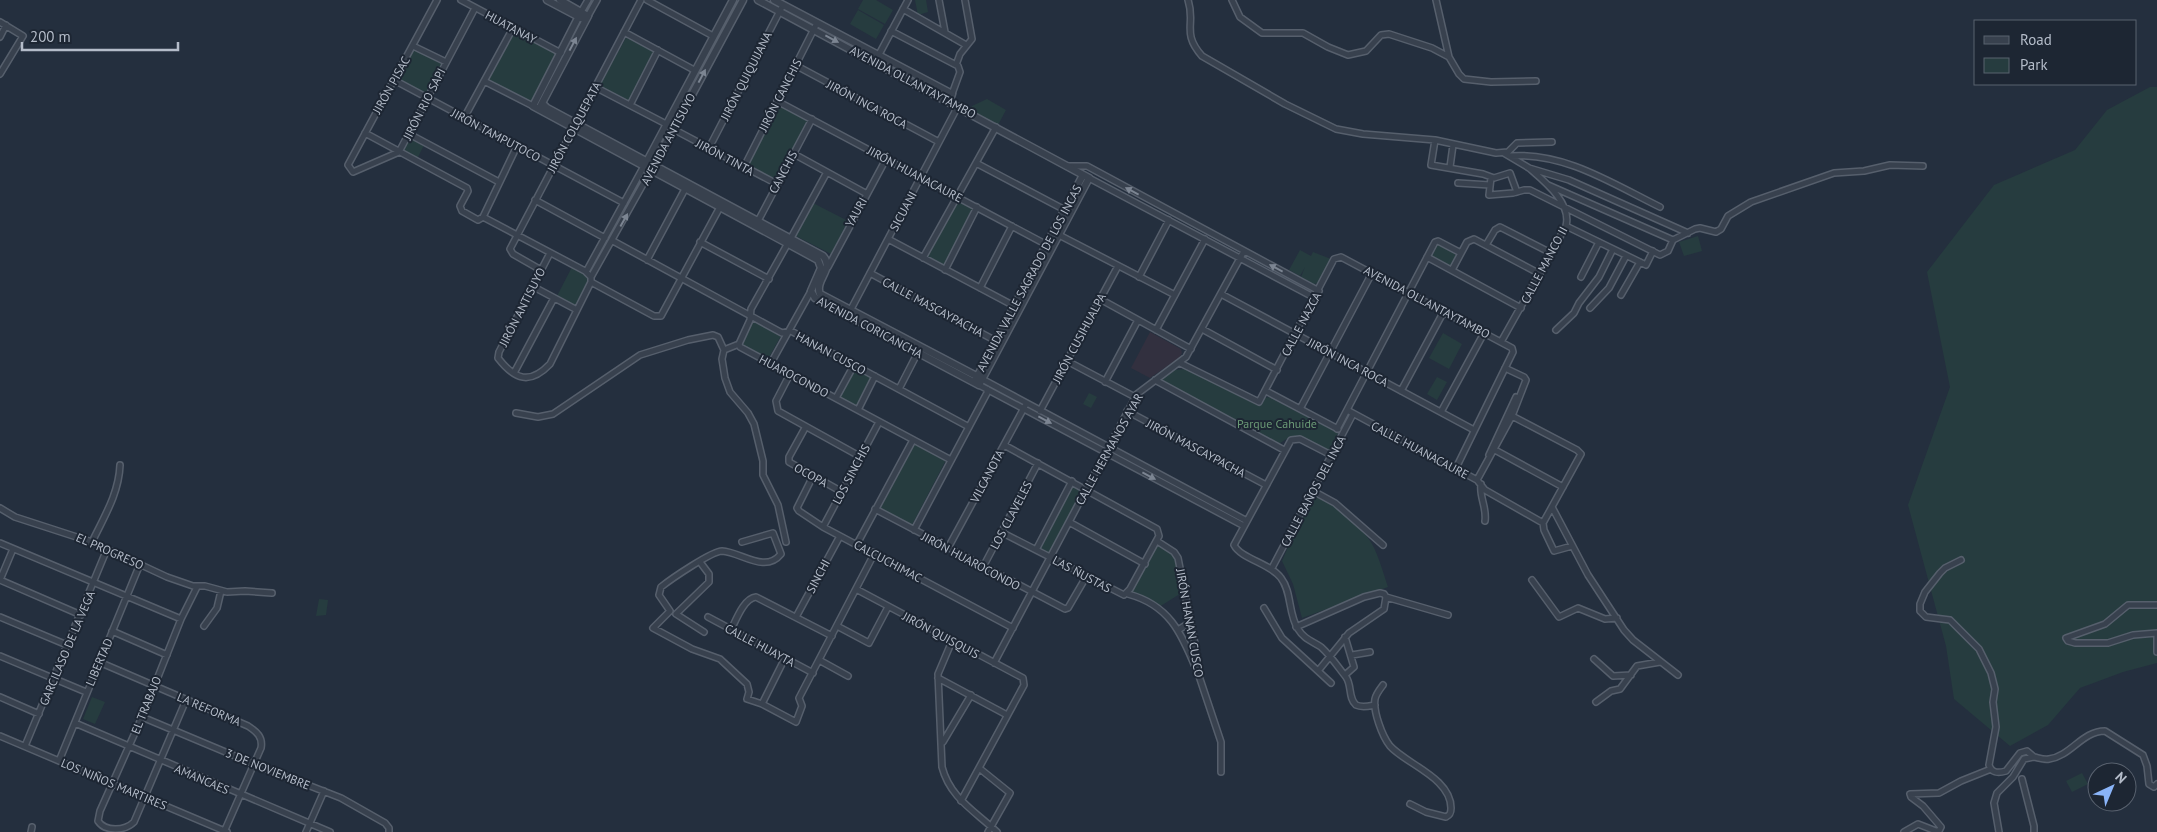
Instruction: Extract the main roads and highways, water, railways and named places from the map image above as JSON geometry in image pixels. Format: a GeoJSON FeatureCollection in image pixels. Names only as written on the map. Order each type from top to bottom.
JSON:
{"type":"FeatureCollection","features":[{"type":"Feature","properties":{"kind":"park label","name":"Parque Cahuide"},"geometry":{"type":"Point","coordinates":[1277,423]}}]}
